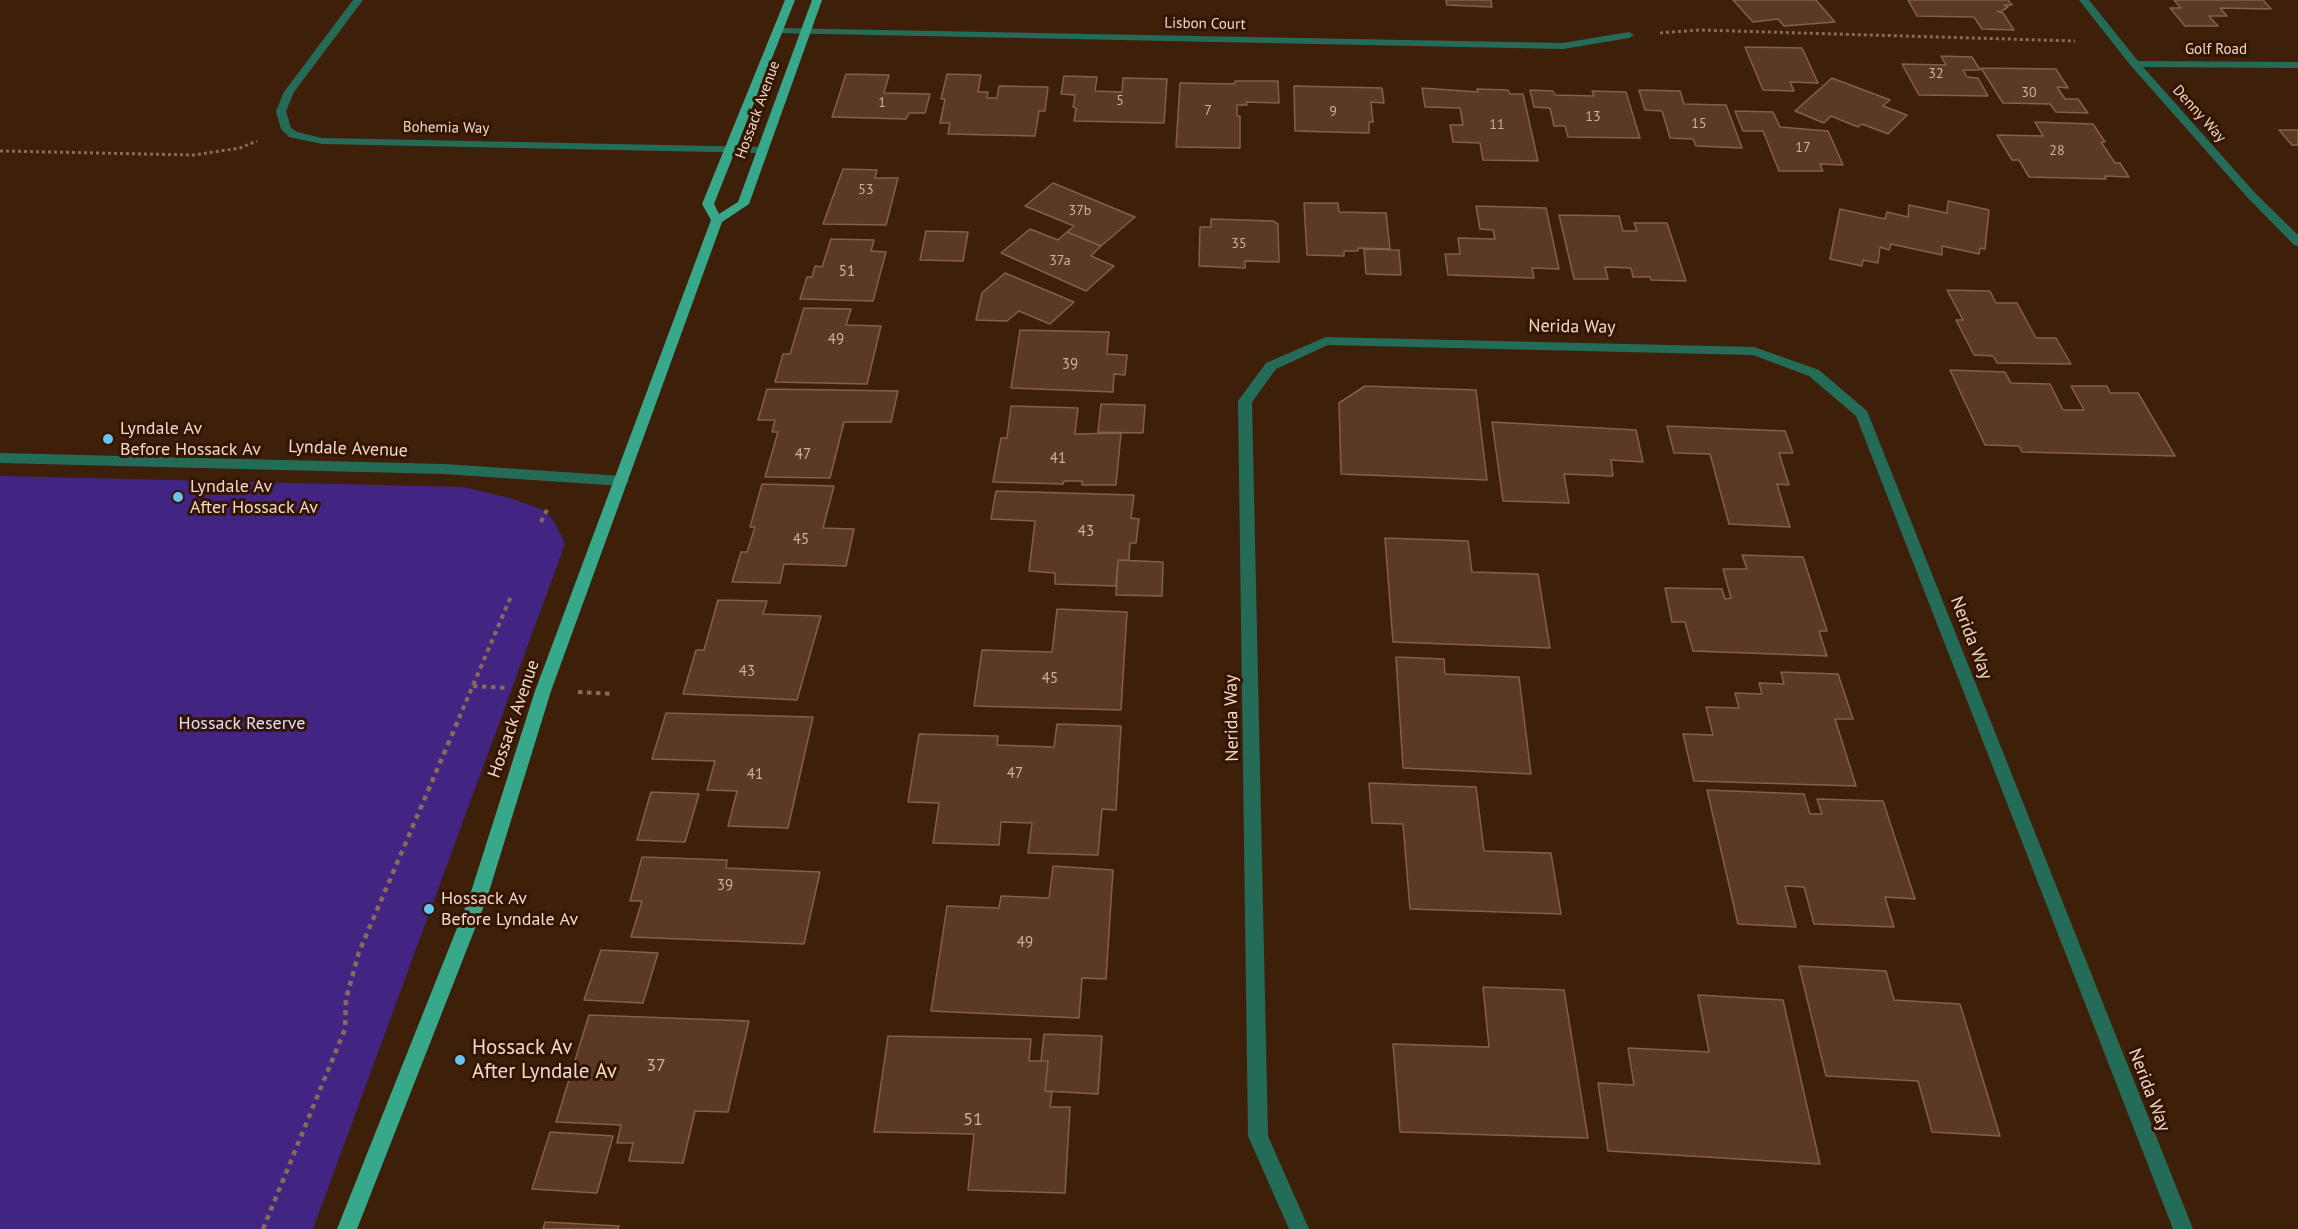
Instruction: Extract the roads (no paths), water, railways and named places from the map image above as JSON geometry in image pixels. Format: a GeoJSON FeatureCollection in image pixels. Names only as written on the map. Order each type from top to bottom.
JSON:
{"type":"FeatureCollection","features":[{"type":"Feature","properties":{"kind":"main road","name":"Hossack Avenue"},"geometry":{"type":"LineString","coordinates":[[717,220],[708,204],[790,0]]}},
{"type":"Feature","properties":{"kind":"main road","name":"Hossack Avenue"},"geometry":{"type":"LineString","coordinates":[[347,1229],[478,898],[539,702],[717,220],[743,204],[817,0]]}},
{"type":"Feature","properties":{"kind":"street","name":"Bohemia Way"},"geometry":{"type":"LineString","coordinates":[[358,0],[289,92],[281,111],[285,129],[293,135],[322,141],[762,150]]}},
{"type":"Feature","properties":{"kind":"street","name":"Denny Way"},"geometry":{"type":"LineString","coordinates":[[2084,0],[2135,64],[2251,195],[2298,242]]}},
{"type":"Feature","properties":{"kind":"street","name":"Lisbon Court"},"geometry":{"type":"LineString","coordinates":[[778,31],[1563,46],[1629,35]]}},
{"type":"Feature","properties":{"kind":"street","name":"Golf Road"},"geometry":{"type":"LineString","coordinates":[[2135,64],[2298,65]]}},
{"type":"Feature","properties":{"kind":"street","name":"Nerida Way"},"geometry":{"type":"LineString","coordinates":[[1299,1229],[1258,1136],[1245,401],[1271,366],[1326,341],[1754,351],[1814,373],[1862,414],[2183,1229]]}},
{"type":"Feature","properties":{"kind":"street","name":"Lyndale Avenue"},"geometry":{"type":"LineString","coordinates":[[0,458],[444,469],[622,481]]}},
{"type":"Feature","properties":{"kind":"place","name":"Lyndale Av Before Hossack Av"},"geometry":{"type":"Point","coordinates":[108,439]}},
{"type":"Feature","properties":{"kind":"place","name":"Lyndale Av After Hossack Av"},"geometry":{"type":"Point","coordinates":[178,497]}},
{"type":"Feature","properties":{"kind":"place","name":"Hossack Av Before Lyndale Av"},"geometry":{"type":"Point","coordinates":[429,909]}},
{"type":"Feature","properties":{"kind":"place","name":"Hossack Av After Lyndale Av"},"geometry":{"type":"Point","coordinates":[460,1060]}},
{"type":"Feature","properties":{"kind":"park label","name":"Hossack Reserve"},"geometry":{"type":"Point","coordinates":[242,724]}}]}
